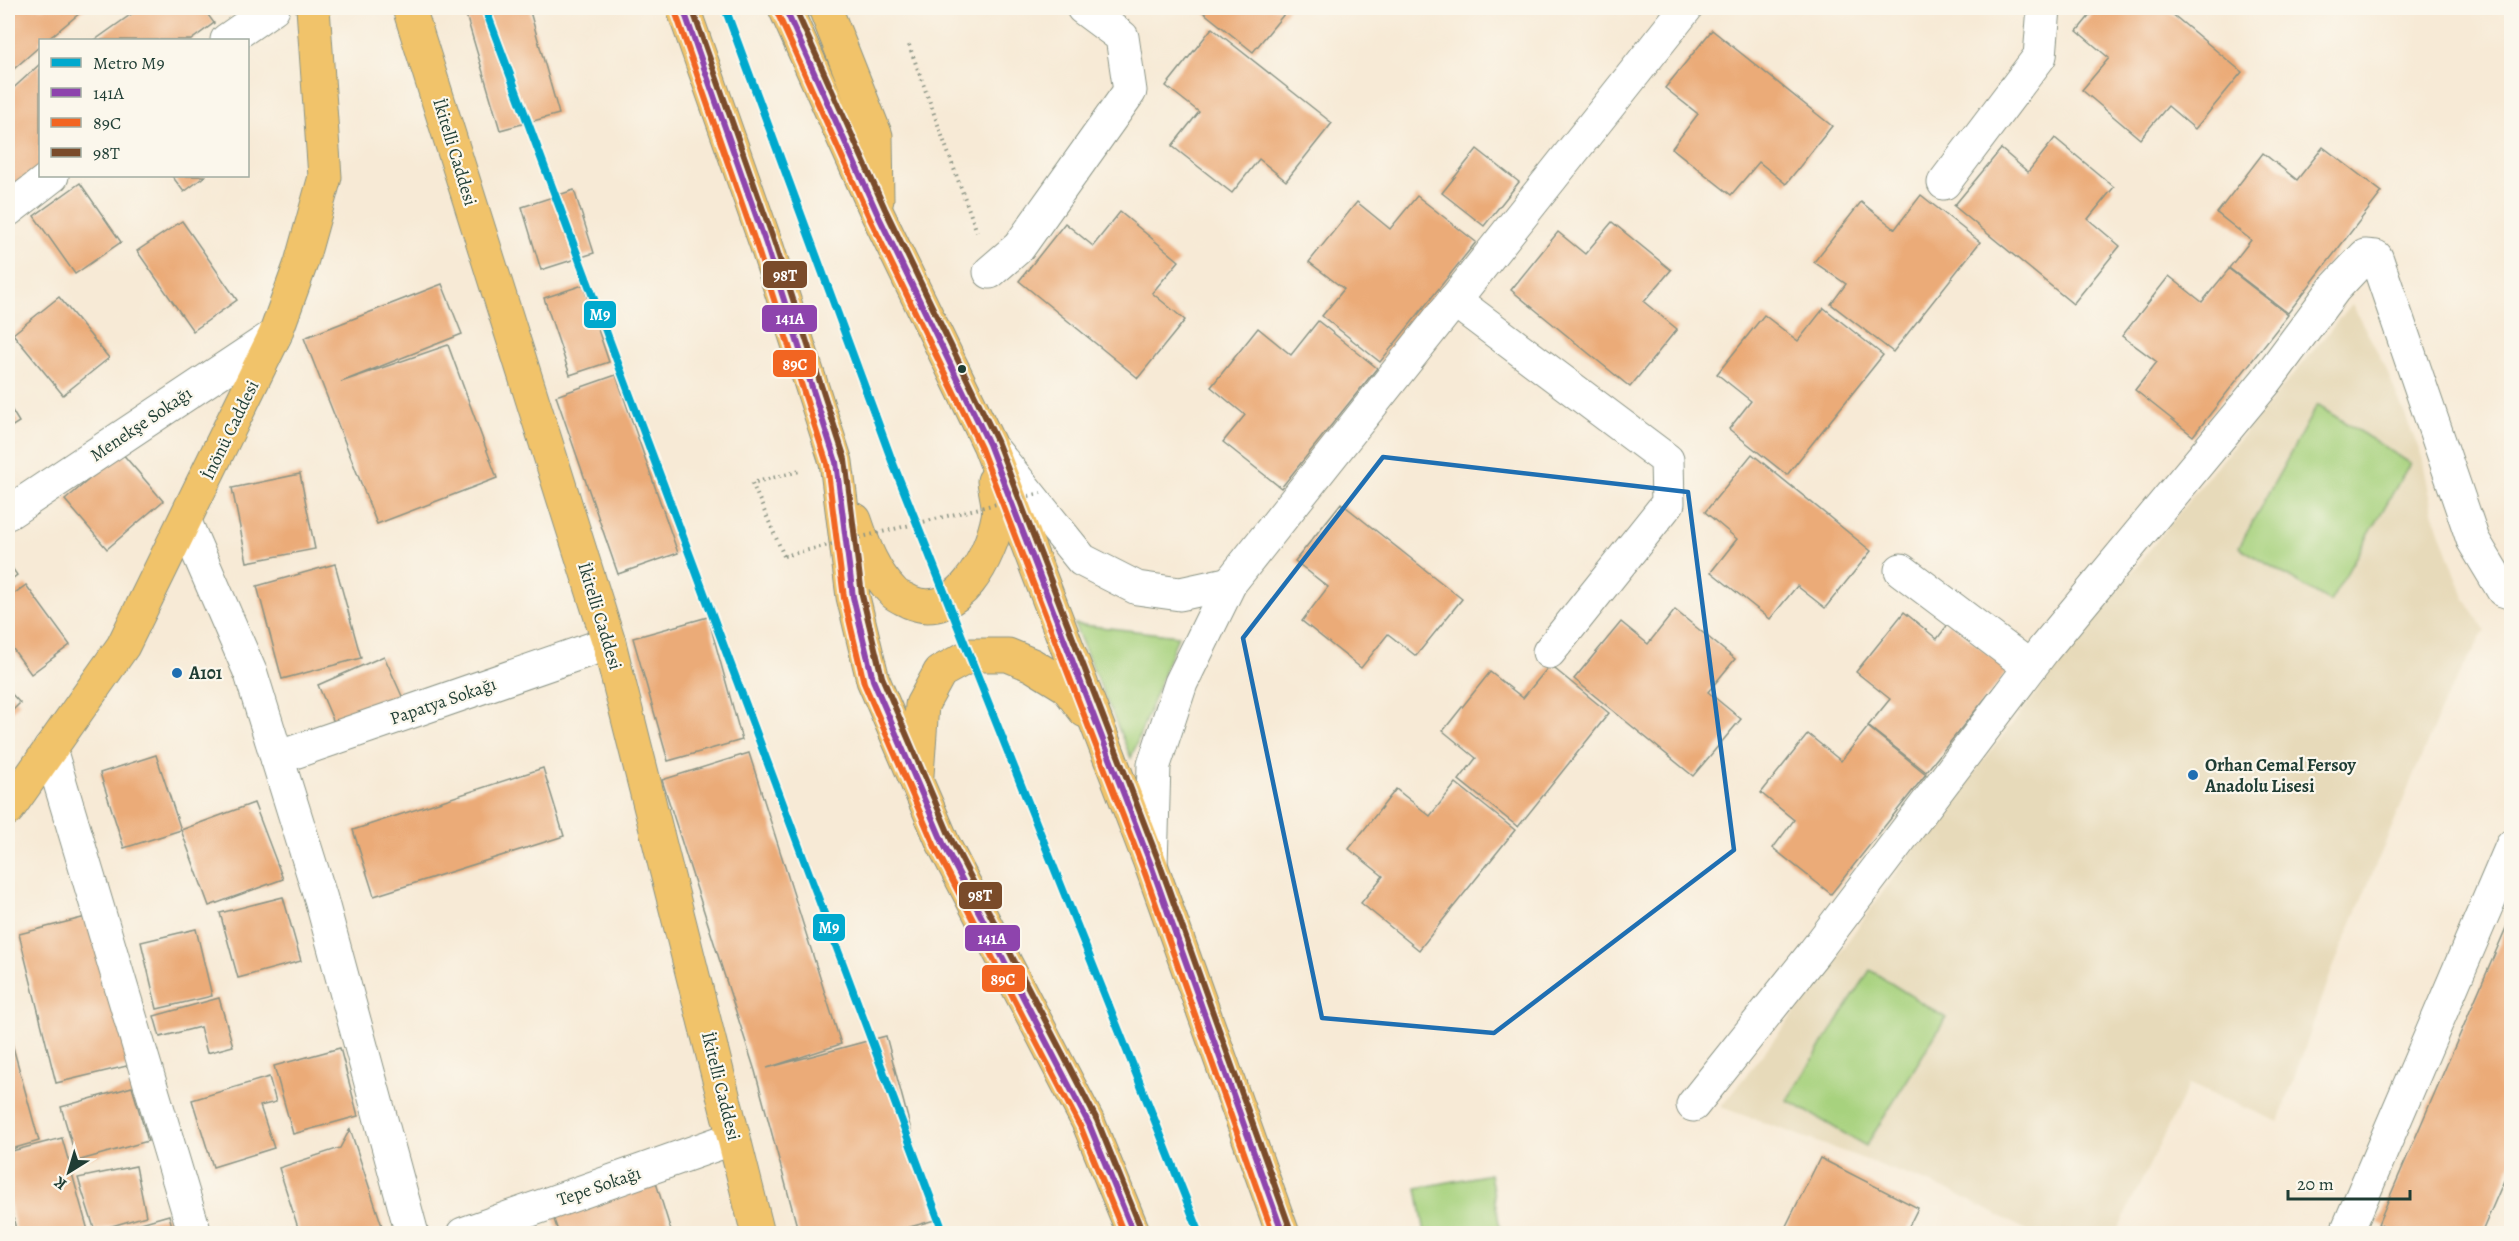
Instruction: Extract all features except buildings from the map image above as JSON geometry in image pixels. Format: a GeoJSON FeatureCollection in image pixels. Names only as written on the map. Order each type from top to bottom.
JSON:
{"type":"FeatureCollection","features":[{"type":"Feature","properties":{"kind":"main road","name":"İnönü Caddesi"},"geometry":{"type":"LineString","coordinates":[[8,809],[123,646],[276,335],[301,263],[324,177],[313,8]]}},
{"type":"Feature","properties":{"kind":"main road","name":"İkitelli Caddesi"},"geometry":{"type":"LineString","coordinates":[[409,8],[609,643],[758,1233]]}},
{"type":"Feature","properties":{"kind":"main road"},"geometry":{"type":"LineString","coordinates":[[683,8],[766,244],[868,557],[895,595],[918,605],[938,605],[966,588],[980,567],[992,540],[999,515],[989,444]]}},
{"type":"Feature","properties":{"kind":"main road"},"geometry":{"type":"LineString","coordinates":[[784,8],[877,213],[989,444],[1151,865],[1283,1233]]}},
{"type":"Feature","properties":{"kind":"main road"},"geometry":{"type":"LineString","coordinates":[[825,8],[876,136],[877,213]]}},
{"type":"Feature","properties":{"kind":"main road"},"geometry":{"type":"LineString","coordinates":[[836,462],[853,597],[873,680],[943,843],[1089,1124],[1134,1233]]}},
{"type":"Feature","properties":{"kind":"main road"},"geometry":{"type":"LineString","coordinates":[[916,783],[922,705],[940,672],[971,655],[1008,655],[1032,664],[1066,686],[1102,734]]}},
{"type":"Feature","properties":{"kind":"street"},"geometry":{"type":"LineString","coordinates":[[228,39],[273,8]]}},
{"type":"Feature","properties":{"kind":"street"},"geometry":{"type":"LineString","coordinates":[[990,272],[1019,247],[1130,91],[1122,37],[1083,8]]}},
{"type":"Feature","properties":{"kind":"street"},"geometry":{"type":"LineString","coordinates":[[1151,865],[1154,765],[1181,683],[1230,583],[1686,8]]}},
{"type":"Feature","properties":{"kind":"street"},"geometry":{"type":"LineString","coordinates":[[1944,183],[2040,56],[2044,8]]}},
{"type":"Feature","properties":{"kind":"street"},"geometry":{"type":"LineString","coordinates":[[11,200],[50,177]]}},
{"type":"Feature","properties":{"kind":"street"},"geometry":{"type":"LineString","coordinates":[[1692,1105],[1813,954],[2030,667],[2266,381],[2334,289],[2365,256],[2376,257],[2473,540],[2504,590],[2511,593]]}},
{"type":"Feature","properties":{"kind":"street"},"geometry":{"type":"LineString","coordinates":[[1454,300],[1667,460],[1668,502],[1549,652]]}},
{"type":"Feature","properties":{"kind":"street","name":"Menekşe Sokağı"},"geometry":{"type":"LineString","coordinates":[[8,513],[276,335]]}},
{"type":"Feature","properties":{"kind":"street"},"geometry":{"type":"LineString","coordinates":[[989,444],[1082,560],[1137,588],[1180,594],[1230,583]]}},
{"type":"Feature","properties":{"kind":"street"},"geometry":{"type":"LineString","coordinates":[[185,522],[250,674],[277,758],[321,899],[412,1233]]}},
{"type":"Feature","properties":{"kind":"street"},"geometry":{"type":"LineString","coordinates":[[1901,570],[2030,667]]}},
{"type":"Feature","properties":{"kind":"street","name":"Papatya Sokağı"},"geometry":{"type":"LineString","coordinates":[[277,758],[609,643]]}},
{"type":"Feature","properties":{"kind":"street"},"geometry":{"type":"LineString","coordinates":[[50,749],[195,1233]]}},
{"type":"Feature","properties":{"kind":"street"},"geometry":{"type":"LineString","coordinates":[[2346,1233],[2511,846]]}},
{"type":"Feature","properties":{"kind":"street","name":"Tepe Sokağı"},"geometry":{"type":"LineString","coordinates":[[464,1233],[734,1138]]}},
{"type":"Feature","properties":{"kind":"path"},"geometry":{"type":"LineString","coordinates":[[909,45],[977,231]]}},
{"type":"Feature","properties":{"kind":"path"},"geometry":{"type":"LineString","coordinates":[[836,462],[753,483],[784,556],[1041,493]]}},
{"type":"Feature","properties":{"kind":"highlighted area"},"geometry":{"type":"Polygon","coordinates":[[[1383,457],[1688,492],[1734,850],[1494,1033],[1322,1018],[1243,638],[1383,457]]]}},
{"type":"Feature","properties":{"kind":"shaded area","name":"Orhan Cemal Fersoy Anadolu Lisesi"},"geometry":{"type":"Polygon","coordinates":[[[2352,304],[2385,366],[2422,457],[2433,511],[2464,598],[2485,630],[2445,700],[2331,973],[2279,1122],[2189,1084],[2116,1233],[2034,1234],[1951,1191],[1721,1107],[1816,986],[1912,851],[2200,486],[2352,304]]]}},
{"type":"Feature","properties":{"kind":"green space"},"geometry":{"type":"Polygon","coordinates":[[[2317,405],[2410,463],[2330,602],[2239,547],[2317,405]]]}},
{"type":"Feature","properties":{"kind":"green space"},"geometry":{"type":"Polygon","coordinates":[[[1074,624],[1178,636],[1131,758],[1074,624]]]}},
{"type":"Feature","properties":{"kind":"green space"},"geometry":{"type":"Polygon","coordinates":[[[1870,970],[1946,1018],[1866,1146],[1787,1100],[1870,970]]]}},
{"type":"Feature","properties":{"kind":"green space"},"geometry":{"type":"Polygon","coordinates":[[[1490,1174],[1501,1233],[1425,1233],[1417,1188],[1490,1174]]]}},
{"type":"Feature","properties":{"kind":"metro line","name":"M9"},"geometry":{"type":"LineString","coordinates":[[485,8],[944,1234]]}},
{"type":"Feature","properties":{"kind":"metro line","name":"M9"},"geometry":{"type":"LineString","coordinates":[[725,8],[892,461],[1200,1234]]}},
{"type":"Feature","properties":{"kind":"transit line","name":"141A"},"geometry":{"type":"LineString","coordinates":[[683,8],[766,244],[836,462],[853,597],[873,680],[943,843],[1089,1124],[1134,1234]]}},
{"type":"Feature","properties":{"kind":"transit line","name":"98T"},"geometry":{"type":"LineString","coordinates":[[692,8],[774,241],[845,459],[862,595],[882,677],[951,839],[1097,1120],[1142,1231]]}},
{"type":"Feature","properties":{"kind":"transit line","name":"141A"},"geometry":{"type":"LineString","coordinates":[[785,8],[877,213],[989,444],[1151,865],[1283,1234]]}},
{"type":"Feature","properties":{"kind":"transit line","name":"98T"},"geometry":{"type":"LineString","coordinates":[[795,8],[885,209],[997,441],[1159,862],[1291,1231]]}},
{"type":"Feature","properties":{"kind":"transit line","name":"89C"},"geometry":{"type":"LineString","coordinates":[[675,11],[757,247],[827,464],[844,598],[864,683],[935,847],[1081,1128],[1124,1234]]}},
{"type":"Feature","properties":{"kind":"transit line","name":"89C"},"geometry":{"type":"LineString","coordinates":[[777,12],[869,217],[981,448],[1143,868],[1273,1234]]}},
{"type":"Feature","properties":{"kind":"place","name":"A101"},"geometry":{"type":"Point","coordinates":[177,673]}},
{"type":"Feature","properties":{"kind":"place","name":"Orhan Cemal Fersoy Anadolu Lisesi"},"geometry":{"type":"Point","coordinates":[2193,775]}}]}
